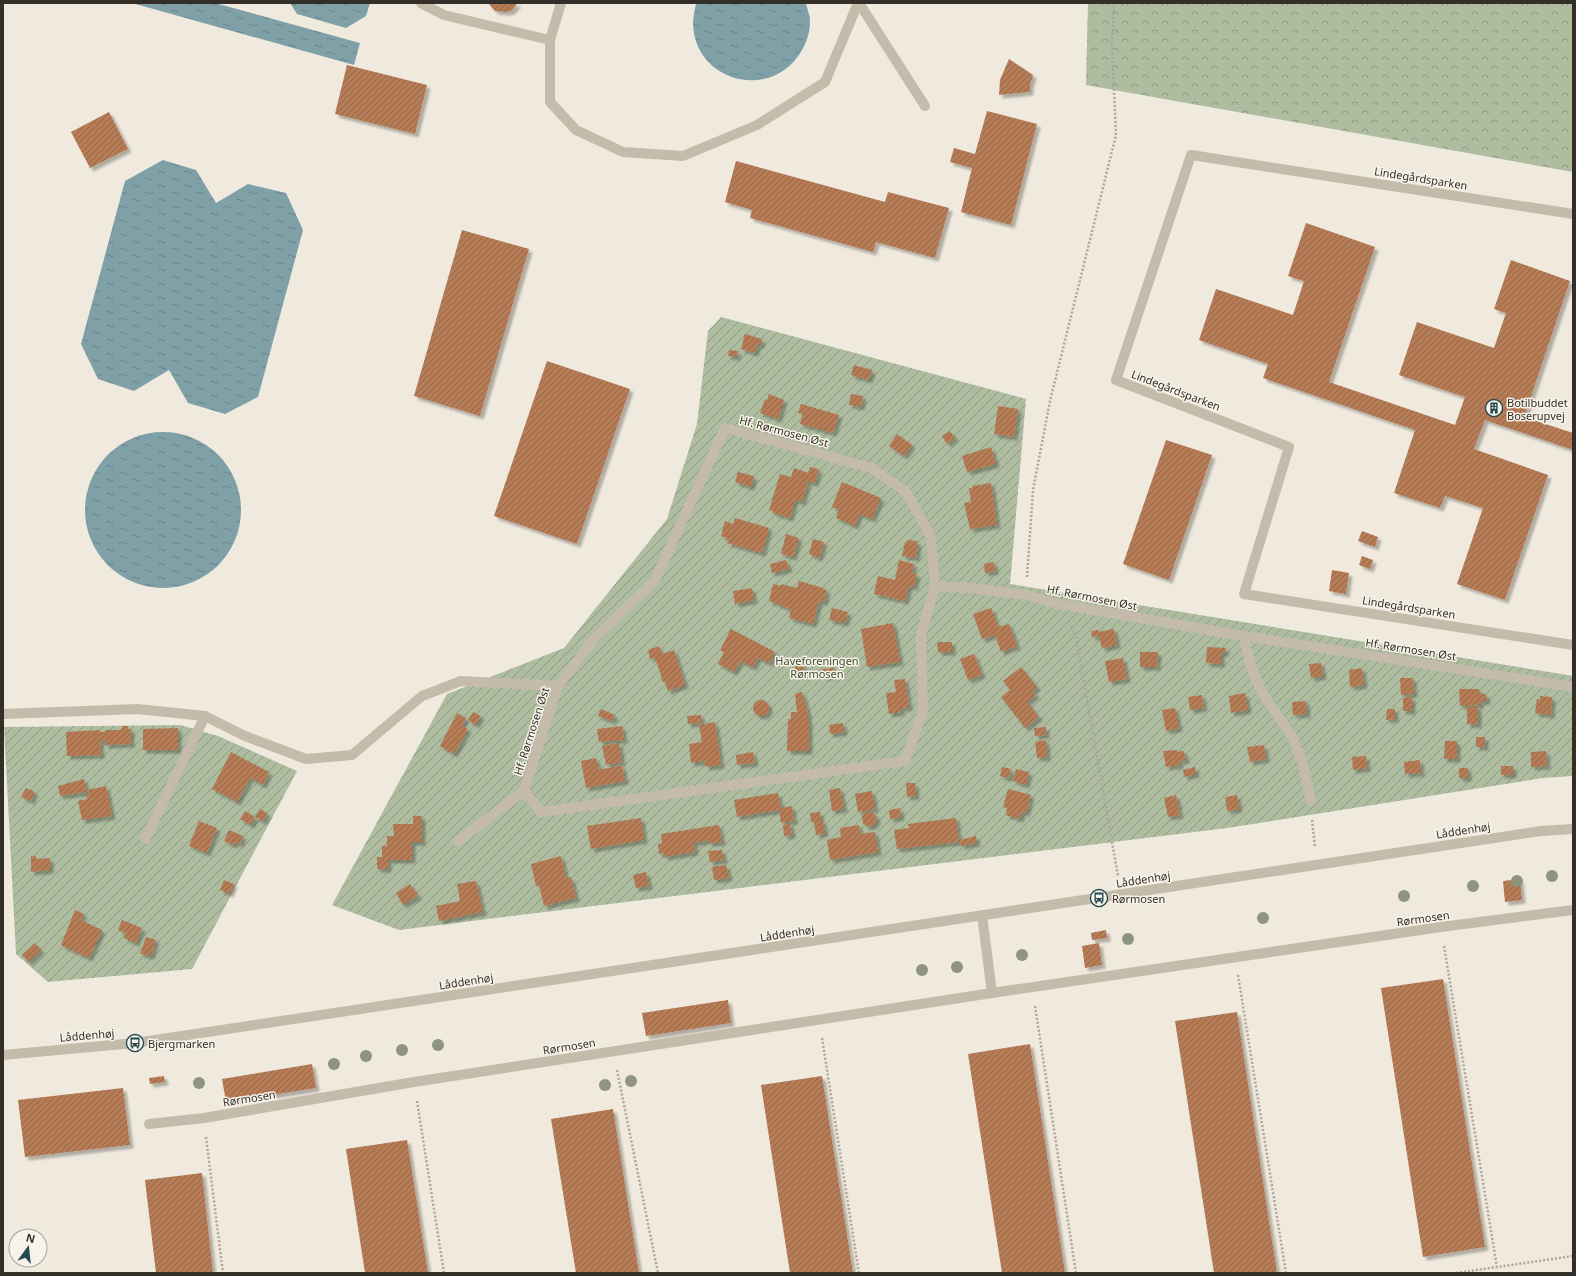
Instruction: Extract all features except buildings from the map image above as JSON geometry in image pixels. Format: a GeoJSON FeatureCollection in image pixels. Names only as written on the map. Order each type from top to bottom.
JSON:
{"type":"FeatureCollection","features":[{"type":"Feature","properties":{"kind":"street"},"geometry":{"type":"LineString","coordinates":[[421,3],[444,15],[550,40]]}},
{"type":"Feature","properties":{"kind":"street"},"geometry":{"type":"LineString","coordinates":[[561,3],[550,40],[550,102],[576,130],[623,152],[683,156],[758,125],[825,82],[859,3]]}},
{"type":"Feature","properties":{"kind":"street"},"geometry":{"type":"LineString","coordinates":[[859,3],[925,106]]}},
{"type":"Feature","properties":{"kind":"street","name":"Lindegårdsparken"},"geometry":{"type":"LineString","coordinates":[[1573,214],[1191,154],[1116,380],[1289,447],[1244,594],[1573,645]]}},
{"type":"Feature","properties":{"kind":"street","name":"Hf. Rørmosen Øst"},"geometry":{"type":"LineString","coordinates":[[725,428],[872,468],[906,492],[931,537],[935,586],[921,635],[923,710],[905,761],[541,812],[524,790],[558,686],[593,640],[655,580],[725,428]]}},
{"type":"Feature","properties":{"kind":"street","name":"Hf. Rørmosen Øst"},"geometry":{"type":"LineString","coordinates":[[935,586],[971,588],[1026,595],[1059,604],[1244,636],[1573,687]]}},
{"type":"Feature","properties":{"kind":"street"},"geometry":{"type":"LineString","coordinates":[[1244,636],[1250,664],[1262,693],[1292,736],[1303,764],[1310,801]]}},
{"type":"Feature","properties":{"kind":"street"},"geometry":{"type":"LineString","coordinates":[[3,714],[137,709],[205,716],[245,736],[306,759],[352,755],[422,696],[461,681],[558,686]]}},
{"type":"Feature","properties":{"kind":"street"},"geometry":{"type":"LineString","coordinates":[[145,839],[205,716]]}},
{"type":"Feature","properties":{"kind":"street"},"geometry":{"type":"LineString","coordinates":[[458,841],[524,790]]}},
{"type":"Feature","properties":{"kind":"street","name":"Låddenhøj"},"geometry":{"type":"LineString","coordinates":[[3,1055],[135,1043],[1121,895],[1317,864],[1541,831],[1573,829]]}},
{"type":"Feature","properties":{"kind":"street","name":"Rørmosen"},"geometry":{"type":"LineString","coordinates":[[149,1124],[204,1118],[414,1082],[992,993],[1441,927],[1573,910]]}},
{"type":"Feature","properties":{"kind":"street"},"geometry":{"type":"LineString","coordinates":[[982,915],[992,993]]}},
{"type":"Feature","properties":{"kind":"path"},"geometry":{"type":"LineString","coordinates":[[1026,595],[1034,490],[1050,401],[1116,135],[1112,45],[1114,3]]}},
{"type":"Feature","properties":{"kind":"path"},"geometry":{"type":"LineString","coordinates":[[1059,604],[1076,636],[1121,895]]}},
{"type":"Feature","properties":{"kind":"path"},"geometry":{"type":"LineString","coordinates":[[1310,801],[1317,864]]}},
{"type":"Feature","properties":{"kind":"path"},"geometry":{"type":"LineString","coordinates":[[1441,927],[1497,1267]]}},
{"type":"Feature","properties":{"kind":"path"},"geometry":{"type":"LineString","coordinates":[[1235,957],[1286,1273]]}},
{"type":"Feature","properties":{"kind":"path"},"geometry":{"type":"LineString","coordinates":[[1032,987],[1076,1273]]}},
{"type":"Feature","properties":{"kind":"path"},"geometry":{"type":"LineString","coordinates":[[819,1020],[859,1273]]}},
{"type":"Feature","properties":{"kind":"path"},"geometry":{"type":"LineString","coordinates":[[614,1052],[658,1273]]}},
{"type":"Feature","properties":{"kind":"path"},"geometry":{"type":"LineString","coordinates":[[414,1082],[444,1273]]}},
{"type":"Feature","properties":{"kind":"path"},"geometry":{"type":"LineString","coordinates":[[204,1118],[223,1273]]}},
{"type":"Feature","properties":{"kind":"path"},"geometry":{"type":"LineString","coordinates":[[1456,1273],[1573,1256]]}},
{"type":"Feature","properties":{"kind":"green space"},"geometry":{"type":"Polygon","coordinates":[[[1088,3],[1573,3],[1573,172],[1086,85],[1088,3]]]}},
{"type":"Feature","properties":{"kind":"green space","name":"Haveforeningen Rørmosen"},"geometry":{"type":"Polygon","coordinates":[[[721,317],[1026,399],[1010,584],[1573,676],[1573,776],[1543,778],[1227,828],[399,930],[332,905],[447,694],[564,648],[667,519],[697,424],[708,331],[721,317]]]}},
{"type":"Feature","properties":{"kind":"green space"},"geometry":{"type":"Polygon","coordinates":[[[180,725],[218,736],[297,771],[192,969],[48,982],[16,954],[4,727],[180,725]]]}},
{"type":"Feature","properties":{"kind":"water"},"geometry":{"type":"Polygon","coordinates":[[[132,3],[215,3],[360,43],[354,65],[132,3]]]}},
{"type":"Feature","properties":{"kind":"water"},"geometry":{"type":"Polygon","coordinates":[[[290,3],[370,3],[366,16],[346,28],[297,14],[290,3]]]}},
{"type":"Feature","properties":{"kind":"water"},"geometry":{"type":"Polygon","coordinates":[[[696,3],[806,3],[810,16],[807,40],[802,50],[789,66],[773,76],[755,80],[737,79],[721,72],[707,60],[697,44],[693,24],[696,3]]]}},
{"type":"Feature","properties":{"kind":"water"},"geometry":{"type":"Polygon","coordinates":[[[163,160],[196,170],[216,203],[248,184],[286,193],[303,230],[258,397],[225,414],[188,403],[169,370],[134,391],[98,379],[81,344],[125,181],[163,160]]]}},
{"type":"Feature","properties":{"kind":"water"},"geometry":{"type":"Polygon","coordinates":[[[155,432],[171,432],[186,435],[200,441],[213,449],[224,460],[238,487],[241,510],[240,525],[232,547],[224,560],[213,571],[186,585],[171,588],[155,588],[140,585],[126,579],[113,571],[102,560],[88,533],[85,518],[85,502],[88,487],[94,473],[102,460],[113,449],[140,435],[155,432]]]}},
{"type":"Feature","properties":{"kind":"place","name":"Botilbuddet Boserupvej"},"geometry":{"type":"Point","coordinates":[1494,408]}},
{"type":"Feature","properties":{"kind":"place","name":"Rørmosen"},"geometry":{"type":"Point","coordinates":[1099,898]}},
{"type":"Feature","properties":{"kind":"place","name":"Bjergmarken"},"geometry":{"type":"Point","coordinates":[135,1043]}}]}
